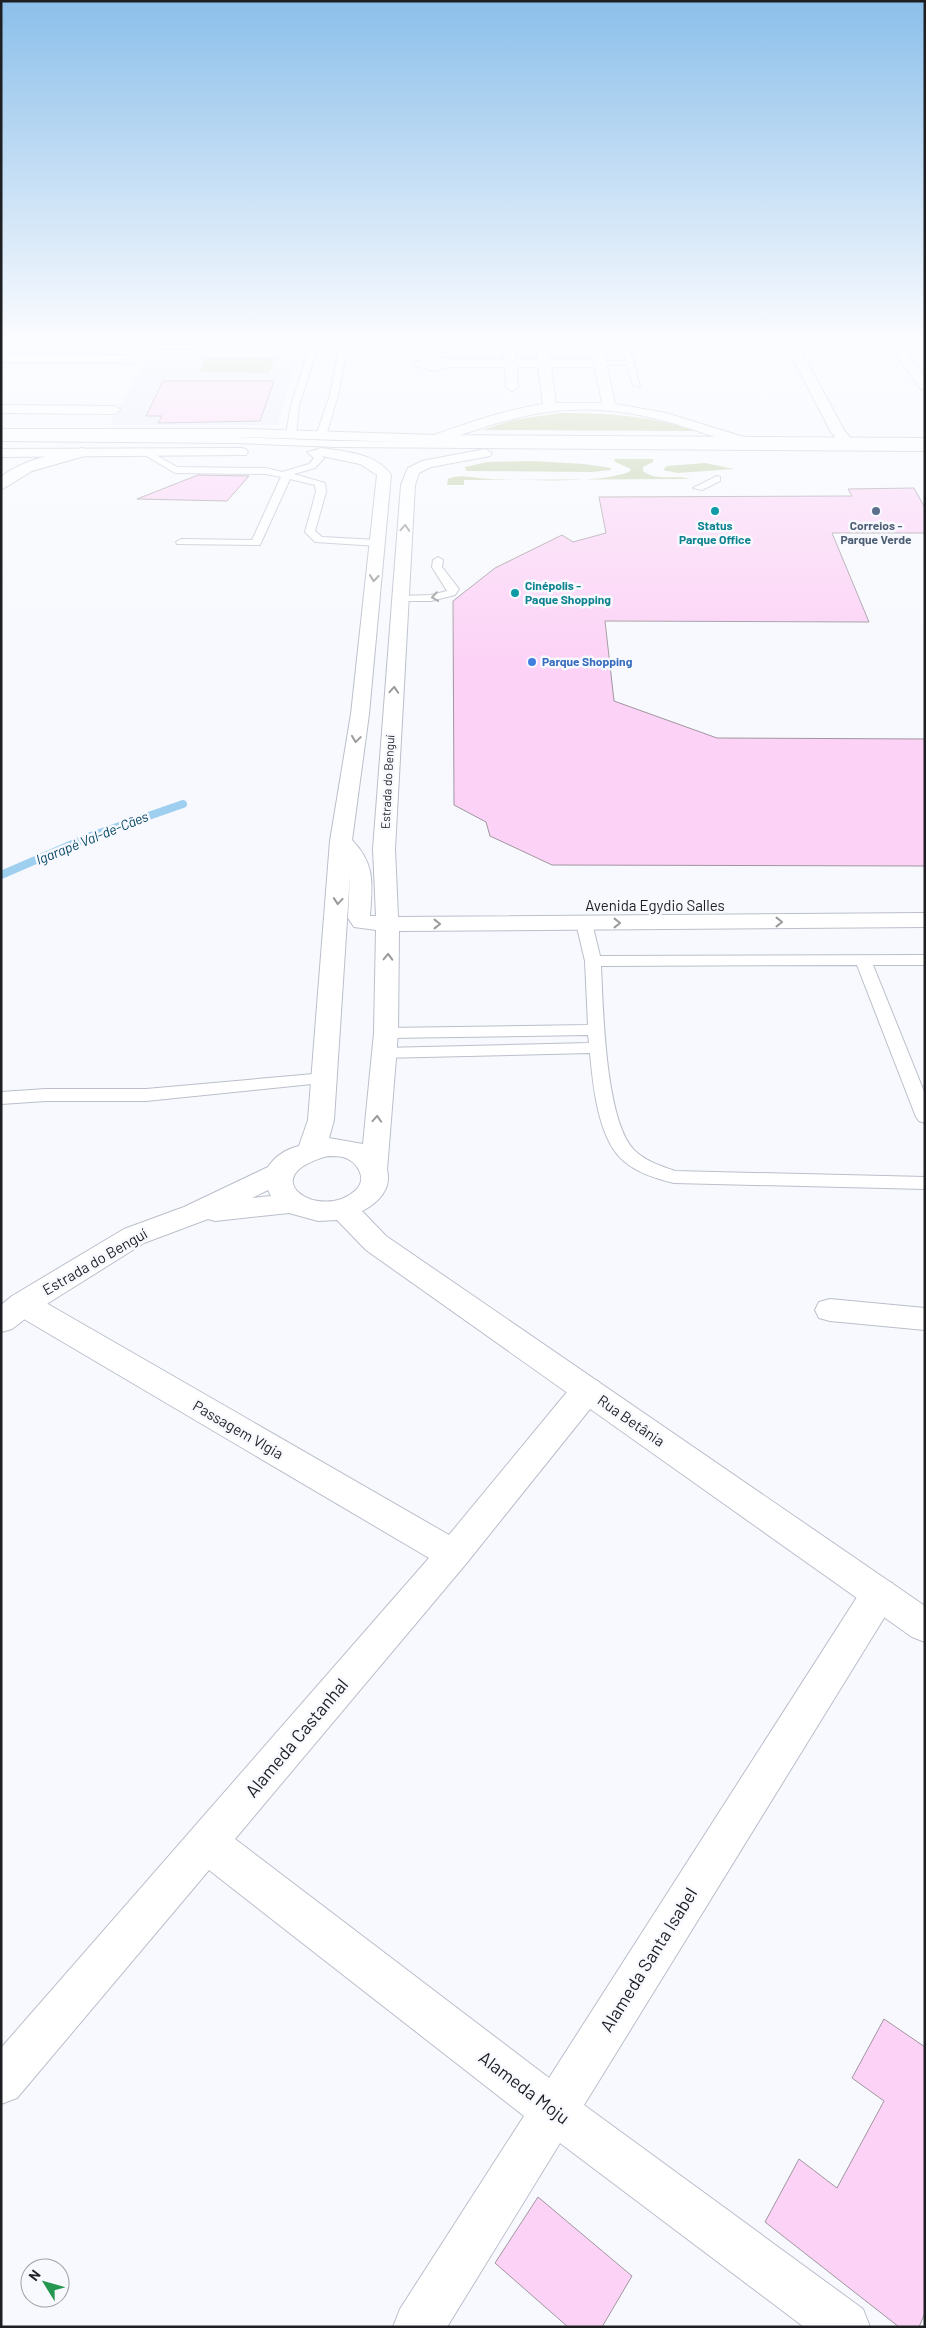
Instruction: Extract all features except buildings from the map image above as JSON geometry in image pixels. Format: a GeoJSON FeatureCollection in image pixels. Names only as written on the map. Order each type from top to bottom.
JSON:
{"type":"FeatureCollection","features":[{"type":"Feature","properties":{"kind":"street"},"geometry":{"type":"LineString","coordinates":[[1,453],[146,452],[245,449]]}},
{"type":"Feature","properties":{"kind":"street"},"geometry":{"type":"LineString","coordinates":[[312,1149],[321,1120],[341,841],[360,714],[384,475],[379,469],[330,449]]}},
{"type":"Feature","properties":{"kind":"street"},"geometry":{"type":"LineString","coordinates":[[384,449],[485,453],[925,455]]}},
{"type":"Feature","properties":{"kind":"street"},"geometry":{"type":"LineString","coordinates":[[2,483],[47,461],[83,452]]}},
{"type":"Feature","properties":{"kind":"street"},"geometry":{"type":"LineString","coordinates":[[379,469],[397,466],[417,468],[438,461],[485,453]]}},
{"type":"Feature","properties":{"kind":"street","name":"Estrada do Benguí"},"geometry":{"type":"LineString","coordinates":[[374,1168],[382,1053],[386,1033],[387,916],[384,849],[392,714],[408,485],[410,475],[417,468]]}},
{"type":"Feature","properties":{"kind":"street"},"geometry":{"type":"LineString","coordinates":[[360,714],[392,714]]}},
{"type":"Feature","properties":{"kind":"street"},"geometry":{"type":"LineString","coordinates":[[341,841],[355,854],[361,868],[360,920],[387,916]]}},
{"type":"Feature","properties":{"kind":"street","name":"Avenida Egydio Salles"},"geometry":{"type":"LineString","coordinates":[[387,916],[925,904]]}},
{"type":"Feature","properties":{"kind":"street","name":"Avenida Egydio Salles"},"geometry":{"type":"LineString","coordinates":[[387,916],[584,923],[925,920]]}},
{"type":"Feature","properties":{"kind":"street"},"geometry":{"type":"LineString","coordinates":[[328,1146],[357,1152],[367,1159],[374,1168],[376,1178],[372,1188],[364,1198],[342,1208],[321,1211],[305,1209],[291,1203],[282,1194],[278,1184],[279,1173],[286,1163],[297,1154],[328,1146]]}},
{"type":"Feature","properties":{"kind":"street","name":"Estrada do Benguí"},"geometry":{"type":"LineString","coordinates":[[12,1313],[134,1236],[194,1214],[279,1173]]}},
{"type":"Feature","properties":{"kind":"street","name":"Estrada do Benguí"},"geometry":{"type":"LineString","coordinates":[[194,1214],[291,1203]]}},
{"type":"Feature","properties":{"kind":"street","name":"Rua Betânia"},"geometry":{"type":"LineString","coordinates":[[342,1208],[376,1243],[925,1626]]}},
{"type":"Feature","properties":{"kind":"street"},"geometry":{"type":"LineString","coordinates":[[830,1310],[925,1319]]}},
{"type":"Feature","properties":{"kind":"street","name":"Passagem Vlgia"},"geometry":{"type":"LineString","coordinates":[[12,1313],[453,1555]]}},
{"type":"Feature","properties":{"kind":"street","name":"Alameda Castanhal"},"geometry":{"type":"LineString","coordinates":[[1,2082],[453,1555],[587,1390]]}},
{"type":"Feature","properties":{"kind":"street","name":"Alameda Santa Isabel"},"geometry":{"type":"LineString","coordinates":[[418,2327],[879,1594]]}},
{"type":"Feature","properties":{"kind":"street","name":"Alameda Moju"},"geometry":{"type":"LineString","coordinates":[[207,1843],[554,2111],[845,2327]]}},
{"type":"Feature","properties":{"kind":"lane"},"geometry":{"type":"LineString","coordinates":[[189,449],[241,449]]}},
{"type":"Feature","properties":{"kind":"lane"},"geometry":{"type":"LineString","coordinates":[[181,542],[256,542],[285,475],[312,466],[319,458],[322,449]]}},
{"type":"Feature","properties":{"kind":"lane"},"geometry":{"type":"LineString","coordinates":[[146,452],[175,470],[266,471],[320,483],[322,492],[310,532],[319,540],[378,543]]}},
{"type":"Feature","properties":{"kind":"lane"},"geometry":{"type":"LineString","coordinates":[[698,488],[717,478]]}},
{"type":"Feature","properties":{"kind":"lane"},"geometry":{"type":"LineString","coordinates":[[401,599],[431,598],[451,593],[453,589],[437,567],[438,560]]}},
{"type":"Feature","properties":{"kind":"lane"},"geometry":{"type":"LineString","coordinates":[[584,923],[593,961],[596,1039],[610,1122],[626,1152],[643,1166],[674,1177],[925,1183]]}},
{"type":"Feature","properties":{"kind":"lane"},"geometry":{"type":"LineString","coordinates":[[863,960],[925,1117]]}},
{"type":"Feature","properties":{"kind":"lane"},"geometry":{"type":"LineString","coordinates":[[593,961],[925,960]]}},
{"type":"Feature","properties":{"kind":"lane"},"geometry":{"type":"LineString","coordinates":[[386,1033],[596,1039]]}},
{"type":"Feature","properties":{"kind":"lane"},"geometry":{"type":"LineString","coordinates":[[382,1053],[596,1039]]}},
{"type":"Feature","properties":{"kind":"lane"},"geometry":{"type":"LineString","coordinates":[[1,1098],[46,1095],[146,1095],[325,1078]]}},
{"type":"Feature","properties":{"kind":"green space"},"geometry":{"type":"Polygon","coordinates":[[[614,459],[653,459],[653,462],[643,467],[643,471],[654,476],[690,479],[584,479],[615,476],[629,472],[631,469],[615,462],[614,459]]]}},
{"type":"Feature","properties":{"kind":"green space"},"geometry":{"type":"Polygon","coordinates":[[[535,461],[584,464],[611,468],[611,470],[592,472],[466,471],[465,467],[487,462],[535,461]]]}},
{"type":"Feature","properties":{"kind":"green space"},"geometry":{"type":"Polygon","coordinates":[[[705,463],[734,469],[678,473],[663,470],[667,466],[705,463]]]}},
{"type":"Feature","properties":{"kind":"green space"},"geometry":{"type":"Polygon","coordinates":[[[458,476],[515,480],[464,480],[464,485],[447,485],[448,479],[458,476]]]}},
{"type":"Feature","properties":{"kind":"green space"},"geometry":{"type":"Polygon","coordinates":[[[584,479],[561,480],[515,480],[584,479]]]}},
{"type":"Feature","properties":{"kind":"waterway","name":"Igarapé Val-de-Cães"},"geometry":{"type":"LineString","coordinates":[[1,875],[91,836],[183,804]]}},
{"type":"Feature","properties":{"kind":"place","name":"Status Parque Office"},"geometry":{"type":"Point","coordinates":[715,511]}},
{"type":"Feature","properties":{"kind":"place","name":"Correios - Parque Verde"},"geometry":{"type":"Point","coordinates":[876,511]}},
{"type":"Feature","properties":{"kind":"place","name":"Cinépolis - Paque Shopping"},"geometry":{"type":"Point","coordinates":[515,593]}},
{"type":"Feature","properties":{"kind":"place","name":"Parque Shopping"},"geometry":{"type":"Point","coordinates":[532,662]}}]}
